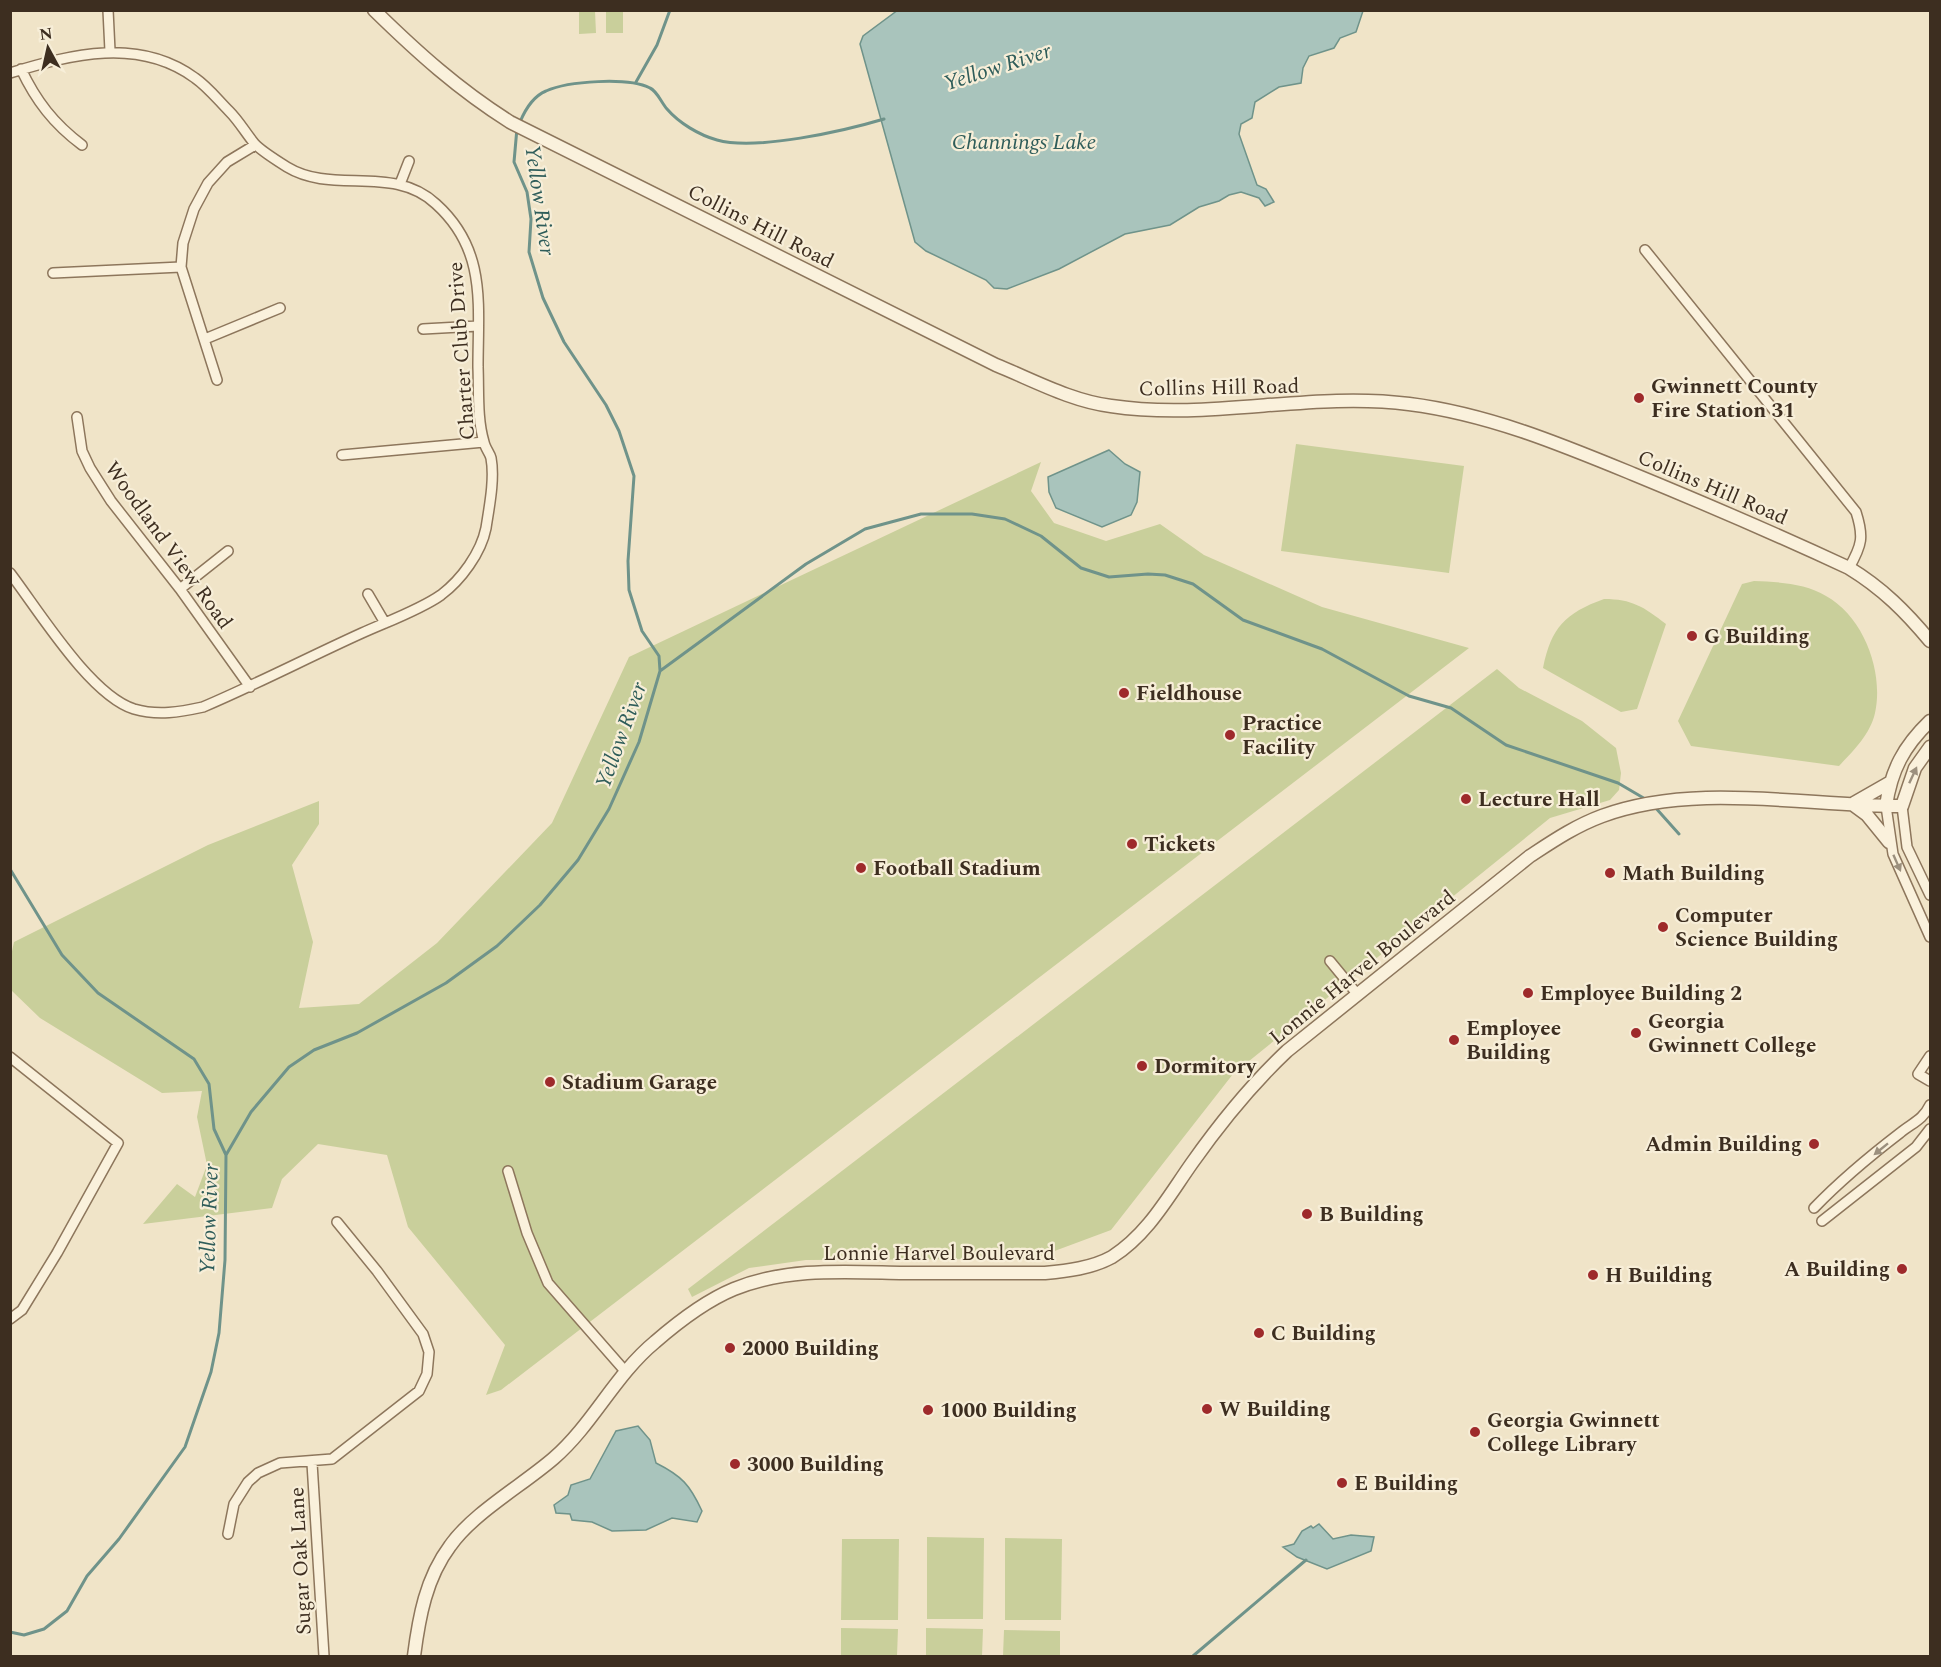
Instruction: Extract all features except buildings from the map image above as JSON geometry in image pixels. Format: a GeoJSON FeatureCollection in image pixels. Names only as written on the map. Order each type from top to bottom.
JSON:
{"type":"FeatureCollection","features":[{"type":"Feature","properties":{"kind":"street"},"geometry":{"type":"LineString","coordinates":[[108,10],[110,51]]}},
{"type":"Feature","properties":{"kind":"street","name":"Collins Hill Road"},"geometry":{"type":"LineString","coordinates":[[374,10],[427,62],[465,93],[510,122],[996,365],[1066,395],[1108,406],[1153,411],[1343,402],[1407,404],[1490,420],[1559,444],[1849,568],[1877,585],[1907,613],[1930,641]]}},
{"type":"Feature","properties":{"kind":"street","name":"Charter Club Drive"},"geometry":{"type":"LineString","coordinates":[[10,73],[110,51],[135,53],[169,62],[197,79],[241,123],[255,145],[299,173],[329,178],[388,180],[413,188],[435,202],[456,225],[471,251],[478,277],[480,411],[484,442],[491,459],[490,498],[485,533],[472,562],[440,596],[250,687],[203,707],[167,714],[134,709],[112,697],[94,682],[10,573]]}},
{"type":"Feature","properties":{"kind":"street"},"geometry":{"type":"LineString","coordinates":[[21,69],[36,97],[58,127],[82,145]]}},
{"type":"Feature","properties":{"kind":"street"},"geometry":{"type":"LineString","coordinates":[[217,380],[182,267],[183,243],[194,209],[208,183],[227,162],[255,145]]}},
{"type":"Feature","properties":{"kind":"street"},"geometry":{"type":"LineString","coordinates":[[400,184],[409,161]]}},
{"type":"Feature","properties":{"kind":"street"},"geometry":{"type":"LineString","coordinates":[[1645,250],[1856,512],[1862,531],[1860,548],[1849,568]]}},
{"type":"Feature","properties":{"kind":"street"},"geometry":{"type":"LineString","coordinates":[[53,273],[182,267]]}},
{"type":"Feature","properties":{"kind":"street"},"geometry":{"type":"LineString","coordinates":[[205,339],[280,308]]}},
{"type":"Feature","properties":{"kind":"street"},"geometry":{"type":"LineString","coordinates":[[423,329],[478,326]]}},
{"type":"Feature","properties":{"kind":"street","name":"Woodland View Road"},"geometry":{"type":"LineString","coordinates":[[77,417],[82,451],[111,501],[180,589],[250,687]]}},
{"type":"Feature","properties":{"kind":"street"},"geometry":{"type":"LineString","coordinates":[[342,455],[484,442]]}},
{"type":"Feature","properties":{"kind":"street"},"geometry":{"type":"LineString","coordinates":[[180,589],[228,551]]}},
{"type":"Feature","properties":{"kind":"street"},"geometry":{"type":"LineString","coordinates":[[368,594],[385,623]]}},
{"type":"Feature","properties":{"kind":"street"},"geometry":{"type":"LineString","coordinates":[[1930,721],[1904,751],[1889,783],[1886,806],[1893,854],[1930,937]]}},
{"type":"Feature","properties":{"kind":"street"},"geometry":{"type":"LineString","coordinates":[[1930,747],[1915,768],[1902,806],[1907,847],[1930,895]]}},
{"type":"Feature","properties":{"kind":"street"},"geometry":{"type":"LineString","coordinates":[[1889,783],[1852,804],[1867,815],[1890,842]]}},
{"type":"Feature","properties":{"kind":"street","name":"Lonnie Harvel Boulevard"},"geometry":{"type":"LineString","coordinates":[[414,1656],[422,1606],[432,1575],[450,1545],[555,1458],[580,1431],[625,1371],[654,1342],[700,1307],[732,1290],[769,1278],[834,1272],[1045,1273],[1069,1271],[1111,1257],[1142,1232],[1154,1218],[1230,1111],[1255,1081],[1287,1051],[1530,856],[1564,833],[1601,816],[1634,806],[1682,799],[1902,806]]}},
{"type":"Feature","properties":{"kind":"street"},"geometry":{"type":"LineString","coordinates":[[1330,961],[1358,995]]}},
{"type":"Feature","properties":{"kind":"street"},"geometry":{"type":"LineString","coordinates":[[1930,1056],[1918,1074],[1930,1081]]}},
{"type":"Feature","properties":{"kind":"street"},"geometry":{"type":"LineString","coordinates":[[10,1057],[118,1143],[57,1253],[22,1310],[10,1319]]}},
{"type":"Feature","properties":{"kind":"street"},"geometry":{"type":"LineString","coordinates":[[1814,1208],[1833,1189],[1901,1132],[1925,1116],[1930,1105]]}},
{"type":"Feature","properties":{"kind":"street"},"geometry":{"type":"LineString","coordinates":[[1822,1221],[1916,1147],[1930,1129]]}},
{"type":"Feature","properties":{"kind":"street"},"geometry":{"type":"LineString","coordinates":[[508,1171],[527,1233],[548,1283],[625,1371]]}},
{"type":"Feature","properties":{"kind":"street"},"geometry":{"type":"LineString","coordinates":[[228,1534],[234,1504],[248,1482],[258,1473],[280,1463],[312,1463],[332,1459],[419,1391],[429,1364],[423,1334],[377,1271],[337,1222]]}},
{"type":"Feature","properties":{"kind":"street","name":"Sugar Oak Lane"},"geometry":{"type":"LineString","coordinates":[[312,1463],[324,1656]]}},
{"type":"Feature","properties":{"kind":"green space"},"geometry":{"type":"Polygon","coordinates":[[[579,11],[595,11],[596,33],[579,34],[579,11]]]}},
{"type":"Feature","properties":{"kind":"green space"},"geometry":{"type":"Polygon","coordinates":[[[606,11],[623,11],[623,33],[606,33],[606,11]]]}},
{"type":"Feature","properties":{"kind":"green space"},"geometry":{"type":"Polygon","coordinates":[[[1296,444],[1464,466],[1449,573],[1281,551],[1296,444]]]}},
{"type":"Feature","properties":{"kind":"green space"},"geometry":{"type":"Polygon","coordinates":[[[1041,462],[1031,491],[1054,523],[1106,541],[1160,524],[1204,555],[1322,607],[1469,648],[501,1390],[486,1395],[505,1345],[408,1227],[387,1155],[318,1144],[282,1179],[272,1208],[143,1224],[177,1184],[195,1197],[207,1165],[197,1117],[202,1091],[162,1093],[40,1018],[11,990],[11,956],[14,942],[208,845],[319,801],[319,824],[292,865],[313,942],[299,1008],[359,1004],[437,943],[552,823],[629,657],[1041,462]]]}},
{"type":"Feature","properties":{"kind":"green space"},"geometry":{"type":"Polygon","coordinates":[[[1754,581],[1800,586],[1818,592],[1839,605],[1861,631],[1868,647],[1876,680],[1875,713],[1865,735],[1839,766],[1691,746],[1678,721],[1742,584],[1754,581]]]}},
{"type":"Feature","properties":{"kind":"green space"},"geometry":{"type":"Polygon","coordinates":[[[1604,599],[1630,602],[1666,624],[1637,709],[1621,712],[1543,668],[1550,642],[1562,624],[1579,610],[1604,599]]]}},
{"type":"Feature","properties":{"kind":"green space"},"geometry":{"type":"Polygon","coordinates":[[[1497,669],[1519,688],[1582,721],[1616,748],[1621,773],[1619,790],[1610,800],[1550,818],[1233,1074],[1111,1230],[1033,1259],[806,1260],[749,1268],[692,1297],[688,1289],[1497,669]]]}},
{"type":"Feature","properties":{"kind":"green space"},"geometry":{"type":"Polygon","coordinates":[[[927,1537],[984,1538],[983,1619],[927,1619],[927,1537]]]}},
{"type":"Feature","properties":{"kind":"green space"},"geometry":{"type":"Polygon","coordinates":[[[1005,1538],[1062,1539],[1061,1620],[1005,1620],[1005,1538]]]}},
{"type":"Feature","properties":{"kind":"green space"},"geometry":{"type":"Polygon","coordinates":[[[842,1539],[899,1539],[898,1620],[841,1620],[842,1539]]]}},
{"type":"Feature","properties":{"kind":"green space"},"geometry":{"type":"Polygon","coordinates":[[[841,1628],[898,1629],[897,1656],[841,1656],[841,1628]]]}},
{"type":"Feature","properties":{"kind":"green space"},"geometry":{"type":"Polygon","coordinates":[[[926,1628],[983,1629],[982,1656],[926,1656],[926,1628]]]}},
{"type":"Feature","properties":{"kind":"green space"},"geometry":{"type":"Polygon","coordinates":[[[1004,1630],[1060,1631],[1060,1656],[1003,1656],[1004,1630]]]}},
{"type":"Feature","properties":{"kind":"water","name":"Channings Lake"},"geometry":{"type":"Polygon","coordinates":[[[898,10],[1363,11],[1356,32],[1340,38],[1334,48],[1309,56],[1303,68],[1301,83],[1279,87],[1255,102],[1252,118],[1241,124],[1239,134],[1257,185],[1266,189],[1274,202],[1265,206],[1259,198],[1241,192],[1229,195],[1219,201],[1199,207],[1170,225],[1125,234],[1059,269],[1007,289],[994,288],[986,280],[926,251],[915,242],[860,44],[863,36],[898,10]]]}},
{"type":"Feature","properties":{"kind":"water"},"geometry":{"type":"Polygon","coordinates":[[[1109,450],[1125,464],[1140,472],[1137,502],[1131,515],[1102,527],[1056,508],[1049,492],[1048,477],[1109,450]]]}},
{"type":"Feature","properties":{"kind":"water"},"geometry":{"type":"Polygon","coordinates":[[[638,1426],[650,1440],[656,1463],[679,1477],[693,1494],[702,1511],[697,1522],[672,1518],[646,1530],[612,1531],[592,1522],[572,1520],[570,1514],[556,1513],[554,1505],[568,1495],[571,1485],[590,1479],[616,1431],[638,1426]]]}},
{"type":"Feature","properties":{"kind":"water"},"geometry":{"type":"Polygon","coordinates":[[[1319,1524],[1333,1539],[1351,1535],[1374,1537],[1371,1551],[1327,1569],[1297,1557],[1283,1547],[1294,1544],[1302,1531],[1319,1524]]]}},
{"type":"Feature","properties":{"kind":"waterway"},"geometry":{"type":"LineString","coordinates":[[636,82],[657,45],[670,10]]}},
{"type":"Feature","properties":{"kind":"waterway","name":"Yellow River"},"geometry":{"type":"LineString","coordinates":[[520,122],[530,104],[546,91],[568,85],[613,81],[628,82],[650,88],[672,114],[690,128],[710,138],[734,143],[800,138],[884,119]]}},
{"type":"Feature","properties":{"kind":"waterway","name":"Yellow River"},"geometry":{"type":"LineString","coordinates":[[10,1632],[24,1635],[44,1629],[67,1611],[87,1576],[119,1539],[185,1447],[211,1372],[219,1333],[225,1260],[226,1155],[251,1112],[289,1067],[314,1050],[357,1033],[446,983],[497,946],[540,905],[578,860],[609,809],[639,742],[660,671],[659,656],[642,631],[629,590],[628,561],[634,476],[619,431],[606,405],[564,342],[543,298],[529,252],[531,219],[527,192],[514,162],[517,128]]}},
{"type":"Feature","properties":{"kind":"waterway"},"geometry":{"type":"LineString","coordinates":[[660,671],[806,564],[865,529],[921,514],[972,514],[1005,519],[1041,536],[1081,568],[1109,577],[1165,575],[1193,584],[1243,620],[1322,649],[1409,696],[1451,708],[1506,745],[1618,783],[1647,800]]}},
{"type":"Feature","properties":{"kind":"waterway"},"geometry":{"type":"LineString","coordinates":[[1654,806],[1679,834]]}},
{"type":"Feature","properties":{"kind":"waterway"},"geometry":{"type":"LineString","coordinates":[[10,869],[62,955],[98,993],[194,1059],[209,1084],[214,1129],[226,1155]]}},
{"type":"Feature","properties":{"kind":"waterway"},"geometry":{"type":"LineString","coordinates":[[1193,1656],[1306,1560]]}},
{"type":"Feature","properties":{"kind":"place","name":"Gwinnett County Fire Station 31"},"geometry":{"type":"Point","coordinates":[1639,398]}},
{"type":"Feature","properties":{"kind":"place","name":"G Building"},"geometry":{"type":"Point","coordinates":[1692,636]}},
{"type":"Feature","properties":{"kind":"place","name":"Fieldhouse"},"geometry":{"type":"Point","coordinates":[1124,693]}},
{"type":"Feature","properties":{"kind":"place","name":"Practice Facility"},"geometry":{"type":"Point","coordinates":[1230,735]}},
{"type":"Feature","properties":{"kind":"place","name":"Lecture Hall"},"geometry":{"type":"Point","coordinates":[1466,799]}},
{"type":"Feature","properties":{"kind":"place","name":"Tickets"},"geometry":{"type":"Point","coordinates":[1132,844]}},
{"type":"Feature","properties":{"kind":"place","name":"Football Stadium"},"geometry":{"type":"Point","coordinates":[861,868]}},
{"type":"Feature","properties":{"kind":"place","name":"Math Building"},"geometry":{"type":"Point","coordinates":[1610,873]}},
{"type":"Feature","properties":{"kind":"place","name":"Computer Science Building"},"geometry":{"type":"Point","coordinates":[1663,927]}},
{"type":"Feature","properties":{"kind":"place","name":"Employee Building 2"},"geometry":{"type":"Point","coordinates":[1528,993]}},
{"type":"Feature","properties":{"kind":"place","name":"Georgia Gwinnett College"},"geometry":{"type":"Point","coordinates":[1636,1033]}},
{"type":"Feature","properties":{"kind":"place","name":"Employee Building"},"geometry":{"type":"Point","coordinates":[1454,1040]}},
{"type":"Feature","properties":{"kind":"place","name":"Dormitory"},"geometry":{"type":"Point","coordinates":[1142,1066]}},
{"type":"Feature","properties":{"kind":"place","name":"Stadium Garage"},"geometry":{"type":"Point","coordinates":[550,1082]}},
{"type":"Feature","properties":{"kind":"place","name":"Admin Building"},"geometry":{"type":"Point","coordinates":[1814,1144]}},
{"type":"Feature","properties":{"kind":"place","name":"B Building"},"geometry":{"type":"Point","coordinates":[1307,1214]}},
{"type":"Feature","properties":{"kind":"place","name":"A Building"},"geometry":{"type":"Point","coordinates":[1902,1269]}},
{"type":"Feature","properties":{"kind":"place","name":"H Building"},"geometry":{"type":"Point","coordinates":[1593,1275]}},
{"type":"Feature","properties":{"kind":"place","name":"C Building"},"geometry":{"type":"Point","coordinates":[1259,1333]}},
{"type":"Feature","properties":{"kind":"place","name":"2000 Building"},"geometry":{"type":"Point","coordinates":[730,1348]}},
{"type":"Feature","properties":{"kind":"place","name":"W Building"},"geometry":{"type":"Point","coordinates":[1207,1409]}},
{"type":"Feature","properties":{"kind":"place","name":"1000 Building"},"geometry":{"type":"Point","coordinates":[928,1410]}},
{"type":"Feature","properties":{"kind":"place","name":"Georgia Gwinnett College Library"},"geometry":{"type":"Point","coordinates":[1475,1432]}},
{"type":"Feature","properties":{"kind":"place","name":"3000 Building"},"geometry":{"type":"Point","coordinates":[735,1464]}},
{"type":"Feature","properties":{"kind":"place","name":"E Building"},"geometry":{"type":"Point","coordinates":[1342,1483]}}]}
